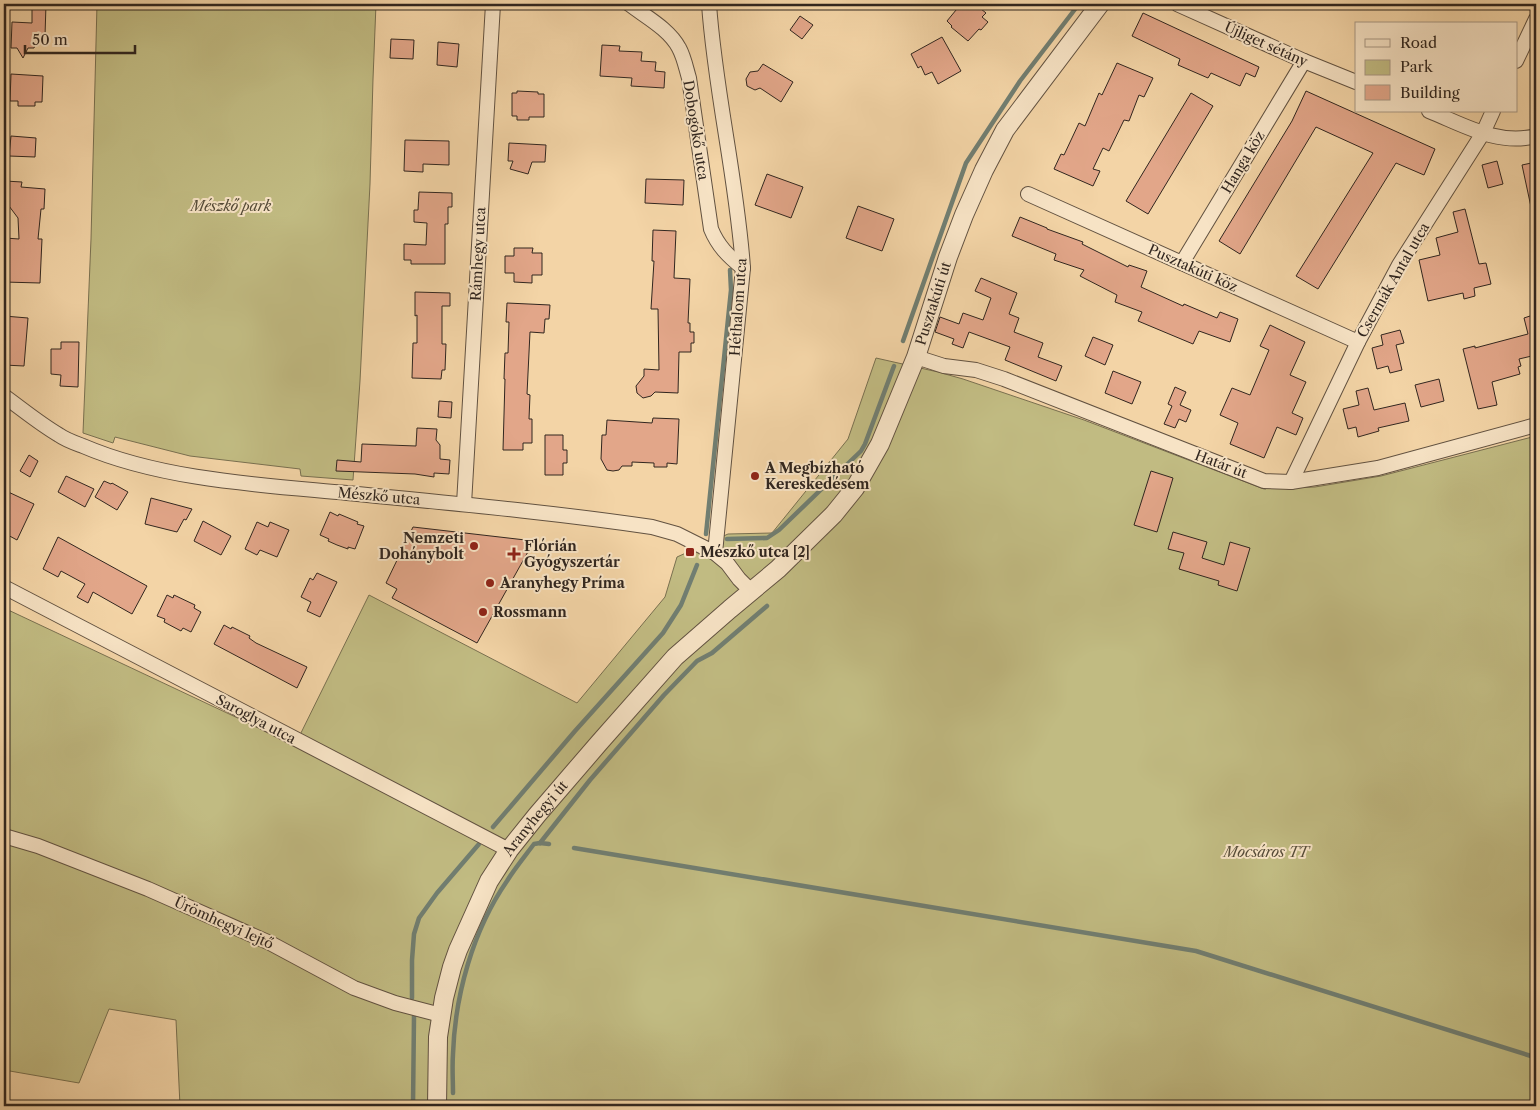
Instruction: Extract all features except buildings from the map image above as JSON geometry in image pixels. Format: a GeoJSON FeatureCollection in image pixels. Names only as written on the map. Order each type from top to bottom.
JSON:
{"type":"FeatureCollection","features":[{"type":"Feature","properties":{"kind":"street","name":"Rámhegy utca"},"geometry":{"type":"LineString","coordinates":[[464,504],[493,4]]}},
{"type":"Feature","properties":{"kind":"street","name":"Dobogókő utca"},"geometry":{"type":"LineString","coordinates":[[629,4],[668,34],[679,47],[685,62],[688,78],[711,229],[716,242],[728,256],[743,268]]}},
{"type":"Feature","properties":{"kind":"street","name":"Héthalom utca"},"geometry":{"type":"LineString","coordinates":[[709,4],[717,72],[740,224],[743,268],[715,552]]}},
{"type":"Feature","properties":{"kind":"street","name":"Pusztakúti út"},"geometry":{"type":"LineString","coordinates":[[751,591],[797,551],[834,514],[855,488],[880,444],[916,357],[948,257],[984,170],[1005,130],[1100,4]]}},
{"type":"Feature","properties":{"kind":"street","name":"Újliget sétány"},"geometry":{"type":"LineString","coordinates":[[1177,4],[1304,61],[1355,82]]}},
{"type":"Feature","properties":{"kind":"street"},"geometry":{"type":"LineString","coordinates":[[1518,57],[1536,19]]}},
{"type":"Feature","properties":{"kind":"street","name":"Hanga köz"},"geometry":{"type":"LineString","coordinates":[[1182,263],[1304,61]]}},
{"type":"Feature","properties":{"kind":"street"},"geometry":{"type":"LineString","coordinates":[[1431,112],[1483,133],[1504,139],[1536,136]]}},
{"type":"Feature","properties":{"kind":"street","name":"Csermák Antal utca"},"geometry":{"type":"LineString","coordinates":[[1291,482],[1358,342],[1399,265],[1483,133],[1493,112]]}},
{"type":"Feature","properties":{"kind":"street","name":"Pusztakúti köz"},"geometry":{"type":"LineString","coordinates":[[1028,194],[1358,342]]}},
{"type":"Feature","properties":{"kind":"street","name":"Határ út"},"geometry":{"type":"LineString","coordinates":[[916,357],[944,366],[976,370],[1004,379],[1264,481],[1291,482],[1378,468],[1536,425]]}},
{"type":"Feature","properties":{"kind":"street","name":"Mészkő utca"},"geometry":{"type":"LineString","coordinates":[[4,396],[60,436],[108,455],[171,472],[213,479],[317,491],[464,504],[652,527],[677,534],[715,552],[751,591]]}},
{"type":"Feature","properties":{"kind":"street","name":"Saroglya utca"},"geometry":{"type":"LineString","coordinates":[[4,587],[508,850]]}},
{"type":"Feature","properties":{"kind":"street","name":"Aranyhegyi út"},"geometry":{"type":"LineString","coordinates":[[437,1106],[438,1045],[441,1015],[452,967],[460,944],[489,882],[508,850],[675,657],[751,591]]}},
{"type":"Feature","properties":{"kind":"street","name":"Ürömhegyi lejtő"},"geometry":{"type":"LineString","coordinates":[[4,836],[38,846],[148,889],[270,943],[354,988],[396,1003],[441,1015]]}},
{"type":"Feature","properties":{"kind":"green space","name":"Mészkő park"},"geometry":{"type":"Polygon","coordinates":[[[97,4],[376,4],[370,184],[353,480],[301,476],[300,469],[190,456],[115,437],[113,443],[83,433],[91,239],[97,4]]]}},
{"type":"Feature","properties":{"kind":"green space","name":"Mocsáros TT"},"geometry":{"type":"Polygon","coordinates":[[[876,358],[963,379],[1084,420],[1264,489],[1266,489],[1264,481],[1290,488],[1315,487],[1381,476],[1536,436],[1536,1106],[180,1106],[176,1020],[109,1009],[79,1083],[4,1070],[4,608],[295,745],[369,595],[577,703],[665,597],[677,557],[728,534],[772,533],[848,439],[876,358]]]}},
{"type":"Feature","properties":{"kind":"waterway"},"geometry":{"type":"LineString","coordinates":[[903,341],[966,163],[1020,81],[1079,4]]}},
{"type":"Feature","properties":{"kind":"waterway"},"geometry":{"type":"LineString","coordinates":[[706,534],[731,290],[730,270]]}},
{"type":"Feature","properties":{"kind":"waterway"},"geometry":{"type":"LineString","coordinates":[[727,539],[767,538],[779,530],[861,451],[894,366]]}},
{"type":"Feature","properties":{"kind":"waterway"},"geometry":{"type":"LineString","coordinates":[[493,827],[575,731],[663,633],[681,605],[697,565]]}},
{"type":"Feature","properties":{"kind":"waterway"},"geometry":{"type":"LineString","coordinates":[[540,843],[590,780],[664,695],[697,661],[712,653],[767,606]]}},
{"type":"Feature","properties":{"kind":"waterway"},"geometry":{"type":"LineString","coordinates":[[412,998],[414,934],[419,918],[437,893],[479,844]]}},
{"type":"Feature","properties":{"kind":"waterway"},"geometry":{"type":"LineString","coordinates":[[453,1093],[454,1032],[457,1009],[468,964],[484,920],[510,876],[534,844],[549,844]]}},
{"type":"Feature","properties":{"kind":"waterway"},"geometry":{"type":"LineString","coordinates":[[574,848],[1196,951],[1536,1059]]}},
{"type":"Feature","properties":{"kind":"waterway"},"geometry":{"type":"LineString","coordinates":[[413,1106],[414,1016]]}},
{"type":"Feature","properties":{"kind":"place","name":"A Megbízható Kereskedésem"},"geometry":{"type":"Point","coordinates":[755,476]}},
{"type":"Feature","properties":{"kind":"place","name":"Nemzeti Dohánybolt"},"geometry":{"type":"Point","coordinates":[474,546]}},
{"type":"Feature","properties":{"kind":"place","name":"Mészkő utca [2]"},"geometry":{"type":"Point","coordinates":[690,552]}},
{"type":"Feature","properties":{"kind":"place","name":"Flórián Gyógyszertár"},"geometry":{"type":"Point","coordinates":[514,554]}},
{"type":"Feature","properties":{"kind":"place","name":"Aranyhegy Príma"},"geometry":{"type":"Point","coordinates":[490,583]}},
{"type":"Feature","properties":{"kind":"place","name":"Rossmann"},"geometry":{"type":"Point","coordinates":[483,612]}}]}
